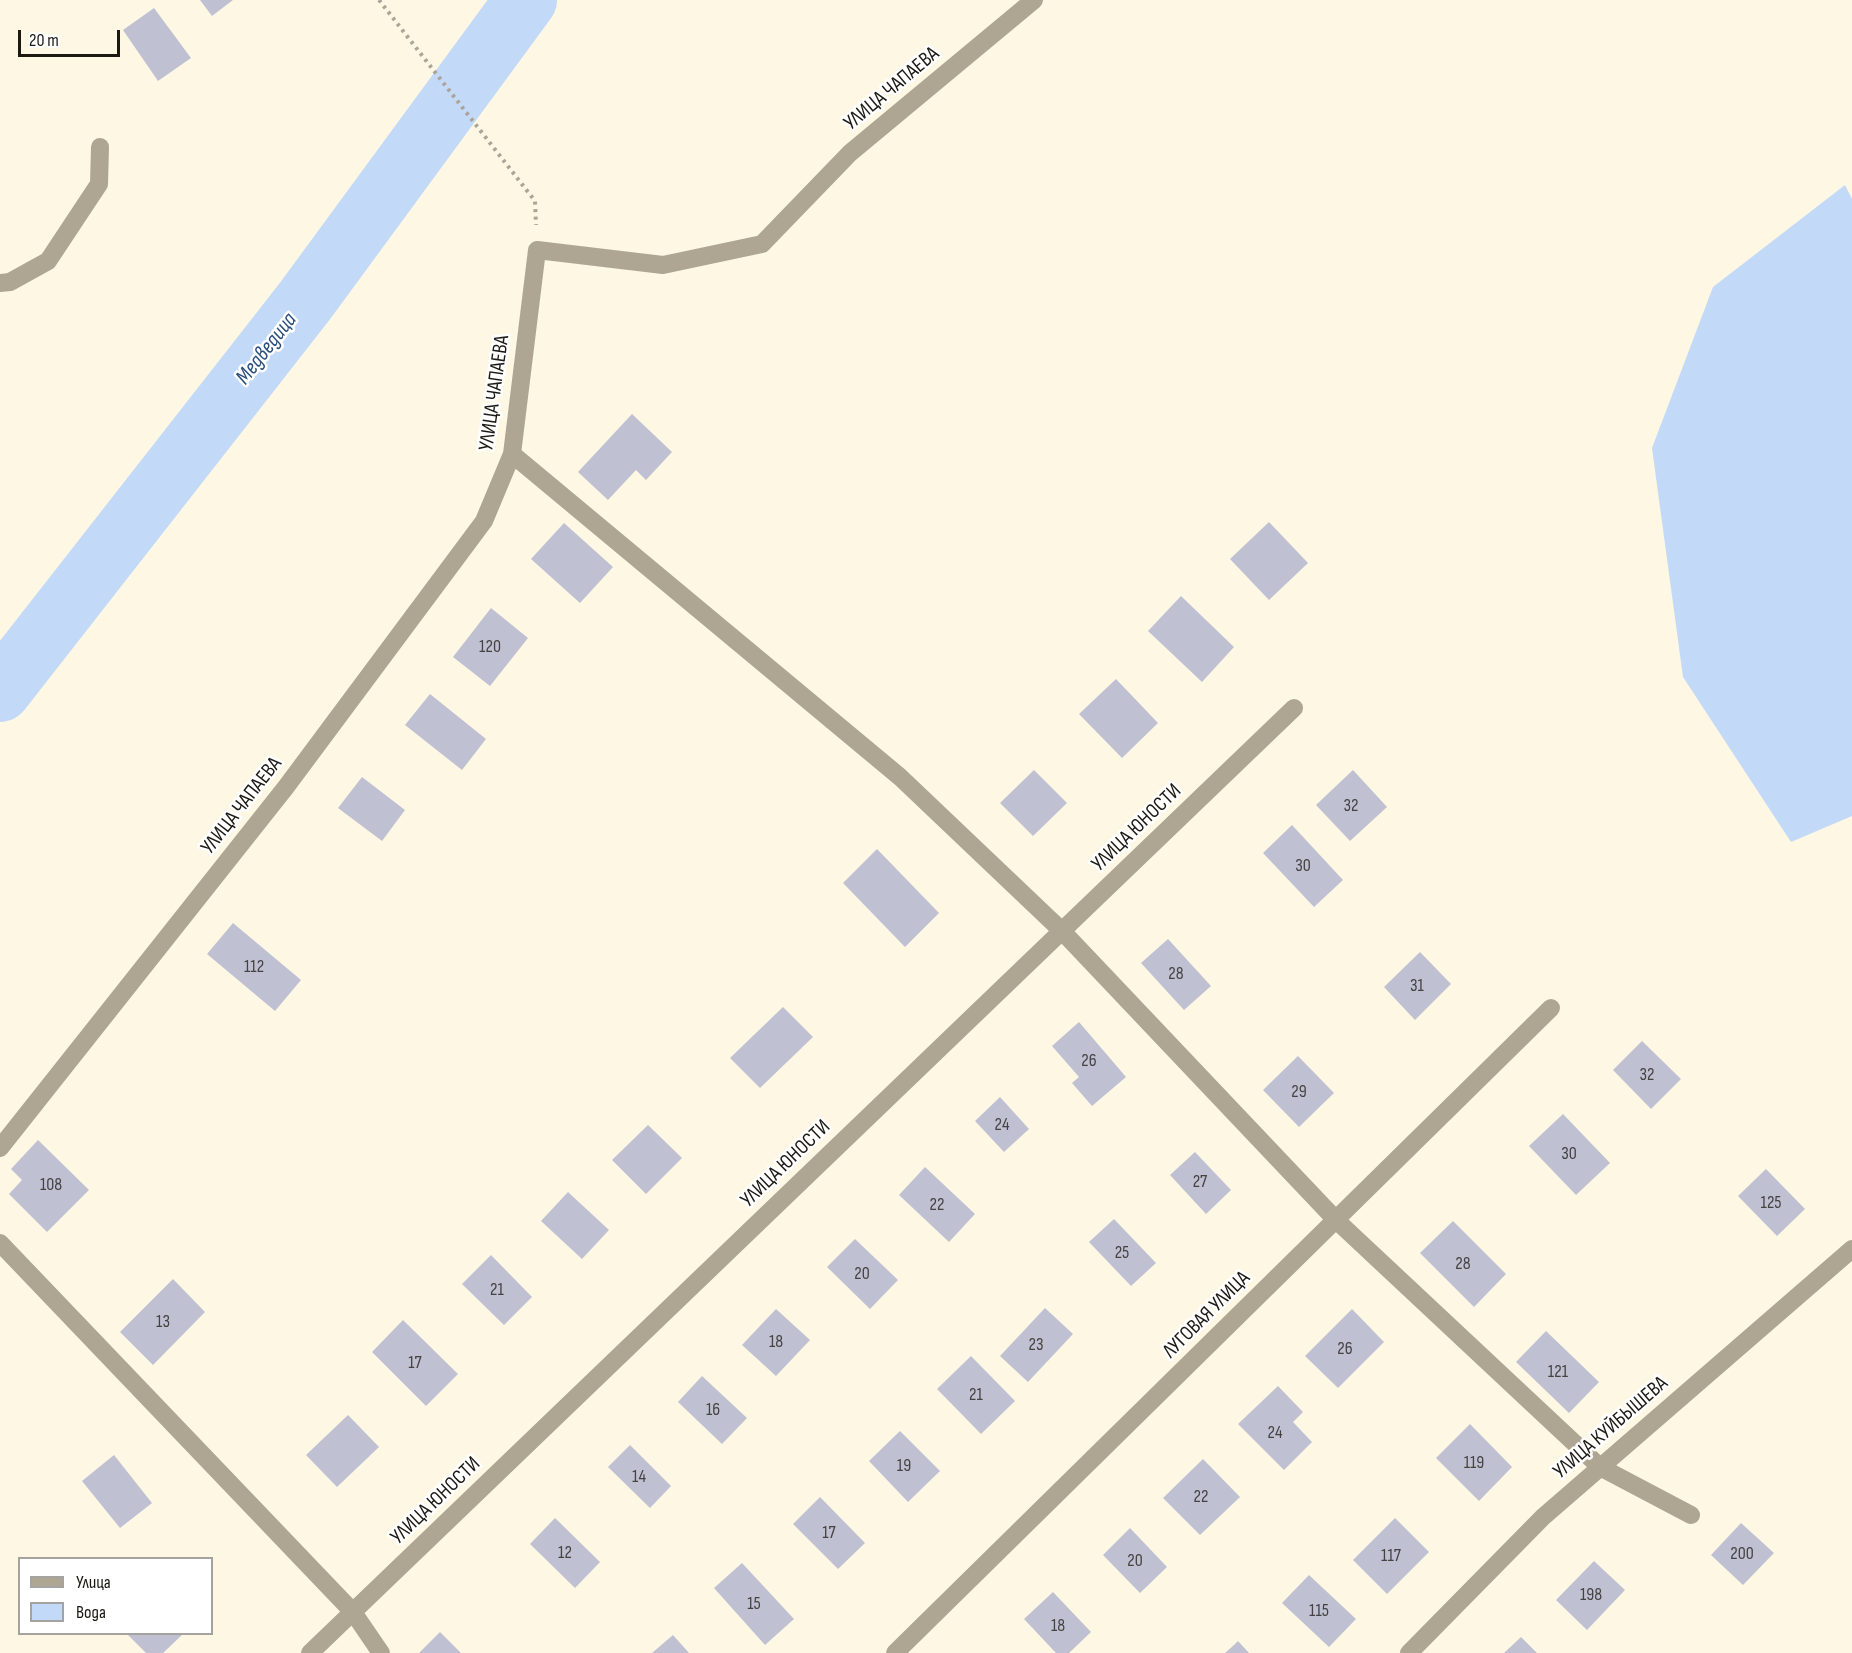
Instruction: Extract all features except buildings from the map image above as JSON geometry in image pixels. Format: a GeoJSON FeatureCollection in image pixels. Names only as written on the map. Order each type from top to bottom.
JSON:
{"type":"FeatureCollection","features":[{"type":"Feature","properties":{"kind":"street","name":"УЛИЦА ЧАПАЕВА"},"geometry":{"type":"LineString","coordinates":[[0,1148],[286,787],[484,521],[512,454],[537,250],[663,265],[762,244],[850,153],[1034,0]]}},
{"type":"Feature","properties":{"kind":"street"},"geometry":{"type":"LineString","coordinates":[[0,283],[10,282],[48,261],[99,184],[100,147]]}},
{"type":"Feature","properties":{"kind":"street"},"geometry":{"type":"LineString","coordinates":[[512,454],[900,777],[1062,930],[1336,1220],[1600,1467],[1691,1515]]}},
{"type":"Feature","properties":{"kind":"street","name":"УЛИЦА ЮНОСТИ"},"geometry":{"type":"LineString","coordinates":[[310,1653],[1294,708]]}},
{"type":"Feature","properties":{"kind":"street","name":"ЛУГОВАЯ УЛИЦА"},"geometry":{"type":"LineString","coordinates":[[895,1653],[1551,1008]]}},
{"type":"Feature","properties":{"kind":"street"},"geometry":{"type":"LineString","coordinates":[[0,1243],[353,1612],[381,1653]]}},
{"type":"Feature","properties":{"kind":"street","name":"УЛИЦА КУЙБЫШЕВА"},"geometry":{"type":"LineString","coordinates":[[1409,1653],[1543,1517],[1852,1248]]}},
{"type":"Feature","properties":{"kind":"path"},"geometry":{"type":"LineString","coordinates":[[379,0],[535,201]]}},
{"type":"Feature","properties":{"kind":"water"},"geometry":{"type":"Polygon","coordinates":[[[1845,185],[1852,199],[1852,816],[1791,842],[1683,677],[1652,448],[1713,287],[1845,185]]]}},
{"type":"Feature","properties":{"kind":"waterway","name":"Медведица"},"geometry":{"type":"LineString","coordinates":[[0,691],[305,301],[526,0]]}}]}
